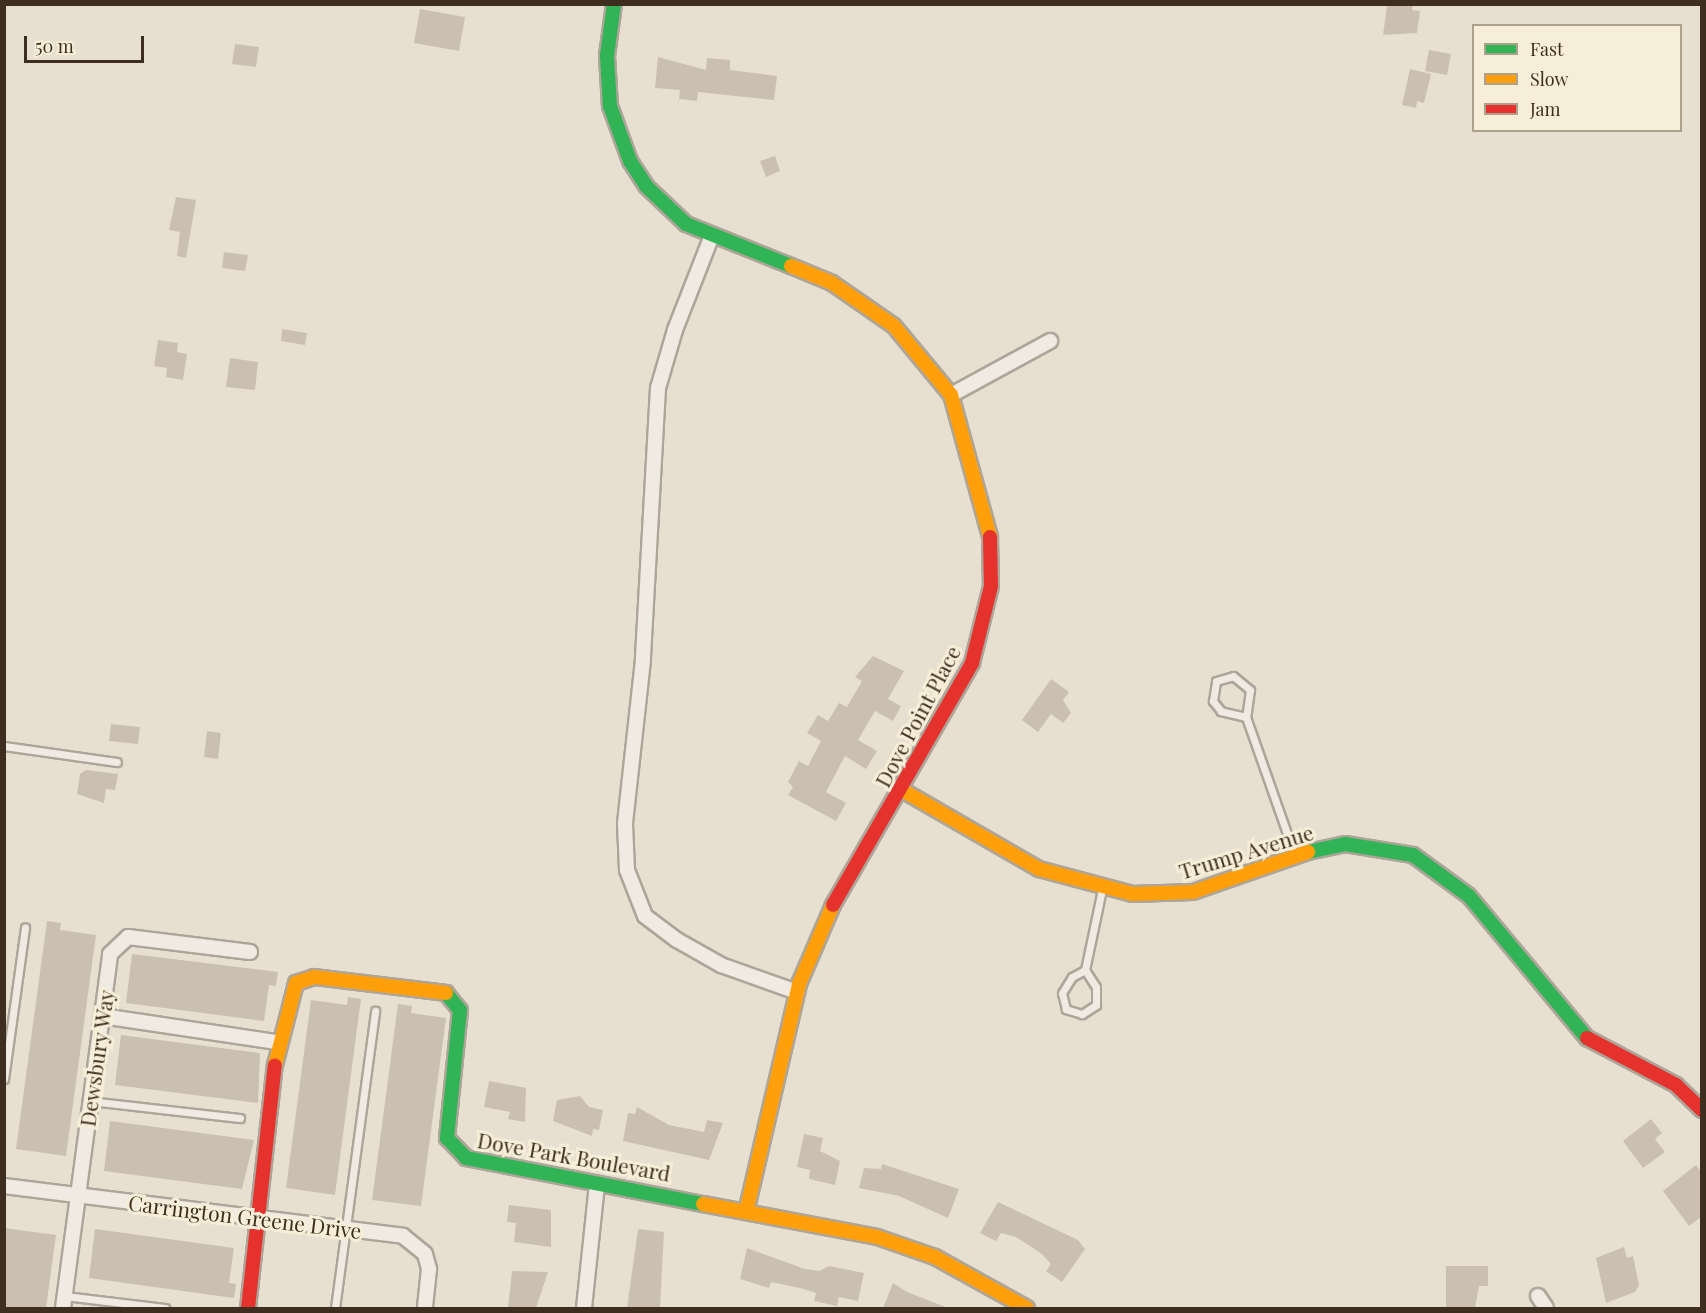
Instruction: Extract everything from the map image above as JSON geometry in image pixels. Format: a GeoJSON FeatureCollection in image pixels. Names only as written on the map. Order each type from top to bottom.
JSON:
{"type":"FeatureCollection","features":[{"type":"Feature","properties":{"kind":"street","name":"Dove Point Place"},"geometry":{"type":"LineString","coordinates":[[614,4],[607,81],[619,137],[641,177],[664,206],[711,238],[804,270],[867,306],[915,347],[951,395],[990,521],[991,586],[972,663],[902,790],[833,905],[796,992],[747,1208]]}},
{"type":"Feature","properties":{"kind":"street"},"geometry":{"type":"LineString","coordinates":[[711,238],[675,330],[658,388],[642,660],[625,824],[627,870],[645,916],[661,928],[721,965],[796,992]]}},
{"type":"Feature","properties":{"kind":"street"},"geometry":{"type":"LineString","coordinates":[[951,395],[1050,341]]}},
{"type":"Feature","properties":{"kind":"street","name":"Trump Avenue"},"geometry":{"type":"LineString","coordinates":[[902,790],[1031,865],[1102,889],[1154,895],[1193,892],[1295,855],[1356,845],[1432,864],[1469,896],[1589,1041],[1676,1085],[1701,1110]]}},
{"type":"Feature","properties":{"kind":"street","name":"Dewsbury Way"},"geometry":{"type":"LineString","coordinates":[[64,1302],[110,954],[128,938],[250,952]]}},
{"type":"Feature","properties":{"kind":"street","name":"Dove Park Boulevard"},"geometry":{"type":"LineString","coordinates":[[248,1308],[260,1218],[277,1042],[296,983],[314,977],[438,989],[460,1010],[447,1125],[453,1150],[466,1158],[597,1185],[747,1208],[877,1237],[935,1257],[1027,1308]]}},
{"type":"Feature","properties":{"kind":"street"},"geometry":{"type":"LineString","coordinates":[[102,1016],[277,1042]]}},
{"type":"Feature","properties":{"kind":"street"},"geometry":{"type":"LineString","coordinates":[[584,1308],[597,1185]]}},
{"type":"Feature","properties":{"kind":"street","name":"Carrington Greene Drive"},"geometry":{"type":"LineString","coordinates":[[4,1186],[403,1236],[416,1244],[429,1269],[425,1308]]}},
{"type":"Feature","properties":{"kind":"street"},"geometry":{"type":"LineString","coordinates":[[1538,1296],[1546,1308]]}},
{"type":"Feature","properties":{"kind":"lane"},"geometry":{"type":"LineString","coordinates":[[1246,717],[1221,711],[1213,701],[1216,681],[1233,675],[1250,690],[1246,717],[1295,855]]}},
{"type":"Feature","properties":{"kind":"lane"},"geometry":{"type":"LineString","coordinates":[[4,746],[117,762]]}},
{"type":"Feature","properties":{"kind":"lane"},"geometry":{"type":"LineString","coordinates":[[1085,970],[1072,977],[1062,993],[1066,1009],[1082,1014],[1096,1005],[1096,987],[1085,970],[1102,889]]}},
{"type":"Feature","properties":{"kind":"lane"},"geometry":{"type":"LineString","coordinates":[[4,1079],[25,927]]}},
{"type":"Feature","properties":{"kind":"lane"},"geometry":{"type":"LineString","coordinates":[[335,1308],[375,1011]]}},
{"type":"Feature","properties":{"kind":"lane"},"geometry":{"type":"LineString","coordinates":[[90,1101],[240,1118]]}},
{"type":"Feature","properties":{"kind":"lane"},"geometry":{"type":"LineString","coordinates":[[64,1302],[165,1308]]}},
{"type":"Feature","properties":{"kind":"building"},"geometry":{"type":"Polygon","coordinates":[[[1413,4],[1412,10],[1420,11],[1417,33],[1383,35],[1387,6],[1413,4]]]}},
{"type":"Feature","properties":{"kind":"building"},"geometry":{"type":"Polygon","coordinates":[[[420,9],[465,17],[459,51],[414,43],[420,9]]]}},
{"type":"Feature","properties":{"kind":"building"},"geometry":{"type":"Polygon","coordinates":[[[235,44],[259,47],[256,67],[232,64],[235,44]]]}},
{"type":"Feature","properties":{"kind":"building"},"geometry":{"type":"Polygon","coordinates":[[[1429,50],[1451,54],[1447,75],[1425,71],[1429,50]]]}},
{"type":"Feature","properties":{"kind":"building"},"geometry":{"type":"Polygon","coordinates":[[[658,57],[706,70],[707,58],[730,60],[730,70],[777,76],[774,100],[698,92],[697,101],[679,99],[680,90],[655,88],[658,57]]]}},
{"type":"Feature","properties":{"kind":"building"},"geometry":{"type":"Polygon","coordinates":[[[1410,69],[1431,74],[1424,103],[1417,101],[1416,108],[1402,105],[1410,69]]]}},
{"type":"Feature","properties":{"kind":"building"},"geometry":{"type":"Polygon","coordinates":[[[775,156],[780,171],[766,177],[760,161],[775,156]]]}},
{"type":"Feature","properties":{"kind":"building"},"geometry":{"type":"Polygon","coordinates":[[[176,197],[196,200],[186,258],[177,256],[180,232],[169,230],[176,197]]]}},
{"type":"Feature","properties":{"kind":"building"},"geometry":{"type":"Polygon","coordinates":[[[224,252],[248,255],[245,271],[222,268],[224,252]]]}},
{"type":"Feature","properties":{"kind":"building"},"geometry":{"type":"Polygon","coordinates":[[[282,329],[307,333],[305,345],[281,341],[282,329]]]}},
{"type":"Feature","properties":{"kind":"building"},"geometry":{"type":"Polygon","coordinates":[[[158,340],[178,343],[177,352],[187,354],[183,380],[166,377],[167,368],[154,366],[158,340]]]}},
{"type":"Feature","properties":{"kind":"building"},"geometry":{"type":"Polygon","coordinates":[[[230,358],[258,362],[255,390],[226,387],[230,358]]]}},
{"type":"Feature","properties":{"kind":"building"},"geometry":{"type":"Polygon","coordinates":[[[873,656],[904,671],[888,699],[901,706],[893,721],[875,711],[858,740],[877,751],[866,769],[845,756],[826,792],[846,803],[836,821],[788,795],[793,787],[788,782],[799,761],[808,766],[821,741],[807,733],[818,715],[828,721],[839,703],[847,707],[862,681],[855,677],[873,656]]]}},
{"type":"Feature","properties":{"kind":"building"},"geometry":{"type":"Polygon","coordinates":[[[1051,679],[1069,692],[1063,700],[1071,713],[1063,723],[1051,714],[1038,732],[1022,720],[1051,679]]]}},
{"type":"Feature","properties":{"kind":"building"},"geometry":{"type":"Polygon","coordinates":[[[111,724],[140,727],[138,744],[109,741],[111,724]]]}},
{"type":"Feature","properties":{"kind":"building"},"geometry":{"type":"Polygon","coordinates":[[[207,731],[221,733],[218,759],[204,757],[207,731]]]}},
{"type":"Feature","properties":{"kind":"building"},"geometry":{"type":"Polygon","coordinates":[[[86,770],[118,774],[115,790],[106,789],[104,803],[77,794],[80,774],[86,770]]]}},
{"type":"Feature","properties":{"kind":"building"},"geometry":{"type":"Polygon","coordinates":[[[47,921],[61,923],[60,930],[96,935],[66,1156],[16,1149],[47,921]]]}},
{"type":"Feature","properties":{"kind":"building"},"geometry":{"type":"Polygon","coordinates":[[[132,954],[278,972],[276,986],[269,985],[264,1021],[126,1003],[132,954]]]}},
{"type":"Feature","properties":{"kind":"building"},"geometry":{"type":"Polygon","coordinates":[[[348,997],[361,999],[335,1195],[286,1188],[311,1000],[347,1005],[348,997]]]}},
{"type":"Feature","properties":{"kind":"building"},"geometry":{"type":"Polygon","coordinates":[[[398,1004],[412,1006],[411,1013],[446,1018],[421,1206],[372,1200],[398,1004]]]}},
{"type":"Feature","properties":{"kind":"building"},"geometry":{"type":"Polygon","coordinates":[[[121,1035],[260,1053],[258,1103],[115,1085],[121,1035]]]}},
{"type":"Feature","properties":{"kind":"building"},"geometry":{"type":"Polygon","coordinates":[[[489,1081],[526,1088],[525,1122],[508,1119],[510,1112],[484,1107],[489,1081]]]}},
{"type":"Feature","properties":{"kind":"building"},"geometry":{"type":"Polygon","coordinates":[[[580,1096],[589,1107],[603,1110],[599,1130],[593,1129],[592,1136],[553,1121],[557,1100],[580,1096]]]}},
{"type":"Feature","properties":{"kind":"building"},"geometry":{"type":"Polygon","coordinates":[[[637,1107],[669,1125],[704,1132],[707,1120],[723,1123],[709,1160],[623,1141],[628,1113],[635,1114],[637,1107]]]}},
{"type":"Feature","properties":{"kind":"building"},"geometry":{"type":"Polygon","coordinates":[[[1651,1119],[1662,1133],[1655,1139],[1665,1152],[1643,1168],[1623,1141],[1651,1119]]]}},
{"type":"Feature","properties":{"kind":"building"},"geometry":{"type":"Polygon","coordinates":[[[110,1121],[254,1140],[242,1189],[104,1171],[110,1121]]]}},
{"type":"Feature","properties":{"kind":"building"},"geometry":{"type":"Polygon","coordinates":[[[804,1134],[823,1138],[820,1151],[840,1161],[835,1185],[809,1179],[810,1170],[797,1167],[804,1134]]]}},
{"type":"Feature","properties":{"kind":"building"},"geometry":{"type":"Polygon","coordinates":[[[882,1164],[959,1189],[948,1218],[899,1196],[859,1188],[864,1168],[881,1169],[882,1164]]]}},
{"type":"Feature","properties":{"kind":"building"},"geometry":{"type":"Polygon","coordinates":[[[1696,1165],[1701,1172],[1701,1217],[1689,1226],[1663,1191],[1696,1165]]]}},
{"type":"Feature","properties":{"kind":"building"},"geometry":{"type":"Polygon","coordinates":[[[998,1202],[1078,1240],[1085,1249],[1062,1282],[1046,1271],[1051,1264],[1042,1254],[1016,1237],[1001,1233],[996,1241],[980,1233],[998,1202]]]}},
{"type":"Feature","properties":{"kind":"building"},"geometry":{"type":"Polygon","coordinates":[[[509,1205],[551,1210],[551,1247],[514,1242],[516,1223],[507,1222],[509,1205]]]}},
{"type":"Feature","properties":{"kind":"building"},"geometry":{"type":"Polygon","coordinates":[[[4,1228],[56,1235],[46,1308],[4,1308],[4,1228]]]}},
{"type":"Feature","properties":{"kind":"building"},"geometry":{"type":"Polygon","coordinates":[[[95,1229],[234,1248],[229,1283],[236,1284],[234,1298],[89,1278],[95,1229]]]}},
{"type":"Feature","properties":{"kind":"building"},"geometry":{"type":"Polygon","coordinates":[[[638,1229],[664,1232],[660,1308],[627,1308],[638,1229]]]}},
{"type":"Feature","properties":{"kind":"building"},"geometry":{"type":"Polygon","coordinates":[[[1624,1247],[1627,1258],[1633,1256],[1639,1285],[1635,1292],[1606,1303],[1596,1258],[1624,1247]]]}},
{"type":"Feature","properties":{"kind":"building"},"geometry":{"type":"Polygon","coordinates":[[[747,1248],[805,1269],[819,1271],[829,1266],[864,1273],[858,1301],[839,1297],[837,1306],[814,1301],[816,1293],[800,1288],[771,1282],[769,1288],[740,1279],[747,1248]]]}},
{"type":"Feature","properties":{"kind":"building"},"geometry":{"type":"Polygon","coordinates":[[[1446,1266],[1488,1266],[1488,1286],[1479,1286],[1475,1308],[1446,1308],[1446,1266]]]}},
{"type":"Feature","properties":{"kind":"building"},"geometry":{"type":"Polygon","coordinates":[[[512,1271],[548,1272],[536,1308],[508,1308],[512,1271]]]}},
{"type":"Feature","properties":{"kind":"building"},"geometry":{"type":"Polygon","coordinates":[[[893,1283],[907,1292],[948,1308],[883,1308],[893,1283]]]}},
{"type":"Feature","properties":{"kind":"traffic: fast"},"geometry":{"type":"LineString","coordinates":[[614,4],[607,56],[610,106],[630,161],[646,186],[686,224],[791,266]]}},
{"type":"Feature","properties":{"kind":"traffic: fast"},"geometry":{"type":"LineString","coordinates":[[1308,852],[1345,844],[1413,855],[1469,896],[1587,1038]]}},
{"type":"Feature","properties":{"kind":"traffic: fast"},"geometry":{"type":"LineString","coordinates":[[446,993],[460,1010],[447,1138],[466,1158],[703,1204]]}},
{"type":"Feature","properties":{"kind":"traffic: slow"},"geometry":{"type":"LineString","coordinates":[[791,266],[832,283],[894,326],[951,395],[990,537]]}},
{"type":"Feature","properties":{"kind":"traffic: slow"},"geometry":{"type":"LineString","coordinates":[[902,790],[1039,869],[1132,894],[1193,892],[1308,852]]}},
{"type":"Feature","properties":{"kind":"traffic: slow"},"geometry":{"type":"LineString","coordinates":[[747,1208],[799,984],[833,905]]}},
{"type":"Feature","properties":{"kind":"traffic: slow"},"geometry":{"type":"LineString","coordinates":[[275,1065],[296,983],[314,977],[446,993]]}},
{"type":"Feature","properties":{"kind":"traffic: slow"},"geometry":{"type":"LineString","coordinates":[[703,1204],[877,1237],[935,1257],[1027,1308]]}},
{"type":"Feature","properties":{"kind":"traffic: jam"},"geometry":{"type":"LineString","coordinates":[[833,905],[972,663],[991,586],[990,537]]}},
{"type":"Feature","properties":{"kind":"traffic: jam"},"geometry":{"type":"LineString","coordinates":[[1587,1038],[1676,1085],[1702,1110]]}},
{"type":"Feature","properties":{"kind":"traffic: jam"},"geometry":{"type":"LineString","coordinates":[[248,1308],[275,1065]]}}]}
